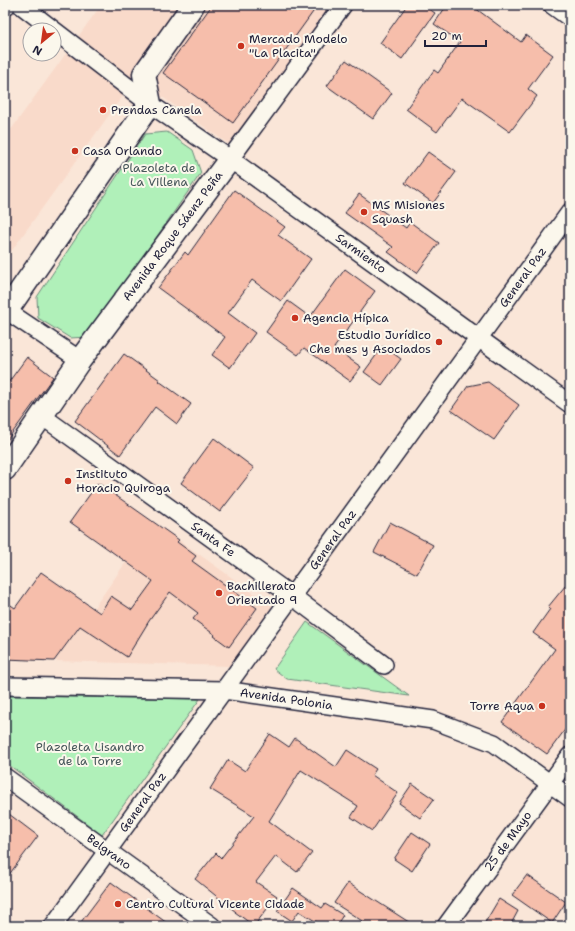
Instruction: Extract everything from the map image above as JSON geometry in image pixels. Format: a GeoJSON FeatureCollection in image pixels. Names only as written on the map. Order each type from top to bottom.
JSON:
{"type":"FeatureCollection","features":[{"type":"Feature","properties":{"kind":"main road"},"geometry":{"type":"LineString","coordinates":[[6,312],[150,104],[144,74],[193,5]]}},
{"type":"Feature","properties":{"kind":"main road","name":"Avenida Roque Sáenz Peña"},"geometry":{"type":"LineString","coordinates":[[5,469],[80,360],[230,159]]}},
{"type":"Feature","properties":{"kind":"street","name":"Sarmiento"},"geometry":{"type":"LineString","coordinates":[[21,5],[150,104],[230,159],[570,404]]}},
{"type":"Feature","properties":{"kind":"street","name":"Avenida Roque Sáenz Peña"},"geometry":{"type":"LineString","coordinates":[[230,159],[343,5]]}},
{"type":"Feature","properties":{"kind":"street"},"geometry":{"type":"LineString","coordinates":[[552,5],[570,18]]}},
{"type":"Feature","properties":{"kind":"street","name":"General Paz"},"geometry":{"type":"LineString","coordinates":[[53,926],[570,212]]}},
{"type":"Feature","properties":{"kind":"street"},"geometry":{"type":"LineString","coordinates":[[6,312],[80,360]]}},
{"type":"Feature","properties":{"kind":"street","name":"Santa Fe"},"geometry":{"type":"LineString","coordinates":[[42,416],[292,596],[384,665]]}},
{"type":"Feature","properties":{"kind":"street","name":"Avenida Polonia"},"geometry":{"type":"LineString","coordinates":[[5,686],[224,690],[433,720],[494,744],[550,784]]}},
{"type":"Feature","properties":{"kind":"street","name":"25 de Mayo"},"geometry":{"type":"LineString","coordinates":[[446,926],[570,756]]}},
{"type":"Feature","properties":{"kind":"street","name":"Belgrano"},"geometry":{"type":"LineString","coordinates":[[5,777],[212,926]]}},
{"type":"Feature","properties":{"kind":"street"},"geometry":{"type":"LineString","coordinates":[[550,784],[570,798]]}},
{"type":"Feature","properties":{"kind":"shaded area"},"geometry":{"type":"Polygon","coordinates":[[[101,5],[188,5],[5,260],[5,138],[60,62],[62,62],[62,59],[101,5]]]}},
{"type":"Feature","properties":{"kind":"shaded area","name":"Mercado Modelo \"La Placita\""},"geometry":{"type":"Polygon","coordinates":[[[205,5],[336,5],[234,148],[147,86],[205,5]]]}},
{"type":"Feature","properties":{"kind":"shaded area"},"geometry":{"type":"Polygon","coordinates":[[[179,540],[273,607],[231,666],[54,661],[126,562],[151,579],[179,540]]]}},
{"type":"Feature","properties":{"kind":"green space","name":"Plazoleta de La Villena"},"geometry":{"type":"Polygon","coordinates":[[[167,132],[193,150],[201,173],[87,337],[70,338],[38,318],[37,297],[145,134],[167,132]]]}},
{"type":"Feature","properties":{"kind":"green space"},"geometry":{"type":"Polygon","coordinates":[[[307,622],[409,696],[287,679],[274,669],[307,622]]]}},
{"type":"Feature","properties":{"kind":"green space","name":"Plazoleta Lisandro de la Torre"},"geometry":{"type":"Polygon","coordinates":[[[5,696],[200,699],[102,835],[5,762],[5,696]]]}},
{"type":"Feature","properties":{"kind":"building","name":"Mercado Modelo \"La Placita\""},"geometry":{"type":"Polygon","coordinates":[[[212,5],[318,5],[233,123],[163,73],[212,5]]]}},
{"type":"Feature","properties":{"kind":"building"},"geometry":{"type":"Polygon","coordinates":[[[407,5],[423,5],[435,13],[402,59],[380,43],[407,5]]]}},
{"type":"Feature","properties":{"kind":"building"},"geometry":{"type":"Polygon","coordinates":[[[447,5],[471,5],[521,42],[526,35],[553,55],[528,89],[537,96],[510,132],[462,98],[437,132],[406,109],[434,70],[438,73],[460,42],[434,24],[447,5]]]}},
{"type":"Feature","properties":{"kind":"building"},"geometry":{"type":"Polygon","coordinates":[[[346,60],[392,93],[373,119],[327,86],[346,60]]]}},
{"type":"Feature","properties":{"kind":"building"},"geometry":{"type":"Polygon","coordinates":[[[428,152],[456,172],[433,203],[405,183],[428,152]]]}},
{"type":"Feature","properties":{"kind":"building"},"geometry":{"type":"Polygon","coordinates":[[[234,190],[285,227],[278,235],[311,259],[281,301],[252,280],[228,313],[255,333],[230,368],[212,355],[225,337],[158,288],[185,252],[188,255],[234,190]]]}},
{"type":"Feature","properties":{"kind":"building"},"geometry":{"type":"Polygon","coordinates":[[[359,194],[406,228],[410,222],[439,243],[417,273],[388,252],[393,247],[345,213],[359,194]]]}},
{"type":"Feature","properties":{"kind":"building"},"geometry":{"type":"Polygon","coordinates":[[[345,269],[375,291],[334,348],[361,367],[350,381],[304,348],[298,355],[266,332],[288,301],[310,317],[345,269]]]}},
{"type":"Feature","properties":{"kind":"building"},"geometry":{"type":"Polygon","coordinates":[[[383,346],[401,359],[382,385],[364,372],[383,346]]]}},
{"type":"Feature","properties":{"kind":"building"},"geometry":{"type":"Polygon","coordinates":[[[124,354],[191,404],[177,424],[155,407],[120,455],[75,421],[124,354]]]}},
{"type":"Feature","properties":{"kind":"building"},"geometry":{"type":"Polygon","coordinates":[[[27,357],[53,377],[5,443],[5,387],[27,357]]]}},
{"type":"Feature","properties":{"kind":"building"},"geometry":{"type":"Polygon","coordinates":[[[488,382],[519,405],[494,440],[451,410],[468,386],[488,382]]]}},
{"type":"Feature","properties":{"kind":"building"},"geometry":{"type":"Polygon","coordinates":[[[214,438],[254,468],[220,512],[181,483],[214,438]]]}},
{"type":"Feature","properties":{"kind":"building"},"geometry":{"type":"Polygon","coordinates":[[[98,483],[179,540],[177,542],[196,556],[192,561],[257,608],[229,647],[193,619],[198,613],[170,592],[149,621],[127,657],[80,626],[54,661],[5,659],[5,601],[15,608],[41,572],[100,613],[111,596],[132,610],[153,581],[70,522],[98,483]]]}},
{"type":"Feature","properties":{"kind":"building"},"geometry":{"type":"Polygon","coordinates":[[[390,522],[433,545],[417,574],[374,552],[390,522]]]}},
{"type":"Feature","properties":{"kind":"building","name":"Torre Aqua"},"geometry":{"type":"Polygon","coordinates":[[[570,580],[570,723],[547,754],[502,722],[555,649],[533,633],[550,609],[548,607],[570,580]]]}},
{"type":"Feature","properties":{"kind":"building"},"geometry":{"type":"Polygon","coordinates":[[[270,734],[289,747],[295,738],[336,767],[347,750],[376,769],[372,775],[398,793],[372,831],[351,817],[358,806],[301,770],[269,821],[312,853],[297,872],[276,856],[256,882],[277,896],[254,926],[195,879],[216,853],[221,858],[254,816],[210,789],[228,760],[245,771],[270,734]]]}},
{"type":"Feature","properties":{"kind":"building"},"geometry":{"type":"Polygon","coordinates":[[[412,784],[434,799],[420,818],[399,803],[412,784]]]}},
{"type":"Feature","properties":{"kind":"building"},"geometry":{"type":"Polygon","coordinates":[[[5,811],[38,836],[5,880],[5,811]]]}},
{"type":"Feature","properties":{"kind":"building"},"geometry":{"type":"Polygon","coordinates":[[[412,832],[430,844],[412,871],[394,859],[412,832]]]}},
{"type":"Feature","properties":{"kind":"building"},"geometry":{"type":"Polygon","coordinates":[[[527,875],[566,902],[552,923],[512,895],[527,875]]]}},
{"type":"Feature","properties":{"kind":"building","name":"Centro Cultural Vicente Cidade"},"geometry":{"type":"Polygon","coordinates":[[[111,882],[171,926],[78,926],[111,882]]]}},
{"type":"Feature","properties":{"kind":"building"},"geometry":{"type":"Polygon","coordinates":[[[348,883],[415,926],[370,926],[334,903],[348,883]]]}},
{"type":"Feature","properties":{"kind":"building"},"geometry":{"type":"Polygon","coordinates":[[[293,888],[322,908],[325,904],[343,915],[336,926],[323,926],[299,911],[292,921],[277,911],[293,888]]]}},
{"type":"Feature","properties":{"kind":"building"},"geometry":{"type":"Polygon","coordinates":[[[499,899],[518,911],[510,926],[483,926],[499,899]]]}},
{"type":"Feature","properties":{"kind":"place","name":"Mercado Modelo \"La Placita\""},"geometry":{"type":"Point","coordinates":[241,46]}},
{"type":"Feature","properties":{"kind":"place","name":"Prendas Canela"},"geometry":{"type":"Point","coordinates":[103,110]}},
{"type":"Feature","properties":{"kind":"place","name":"Casa Orlando"},"geometry":{"type":"Point","coordinates":[75,151]}},
{"type":"Feature","properties":{"kind":"place","name":"MS Misiones Squash"},"geometry":{"type":"Point","coordinates":[364,212]}},
{"type":"Feature","properties":{"kind":"place","name":"Agencia Hípica"},"geometry":{"type":"Point","coordinates":[295,318]}},
{"type":"Feature","properties":{"kind":"place","name":"Estudio Jurídico Che mes y Asociados"},"geometry":{"type":"Point","coordinates":[439,342]}},
{"type":"Feature","properties":{"kind":"place","name":"Instituto Horacio Quiroga"},"geometry":{"type":"Point","coordinates":[68,481]}},
{"type":"Feature","properties":{"kind":"place","name":"Bachillerato Orientado 9"},"geometry":{"type":"Point","coordinates":[219,593]}},
{"type":"Feature","properties":{"kind":"place","name":"Torre Aqua"},"geometry":{"type":"Point","coordinates":[542,706]}},
{"type":"Feature","properties":{"kind":"place","name":"Centro Cultural Vicente Cidade"},"geometry":{"type":"Point","coordinates":[118,904]}}]}
